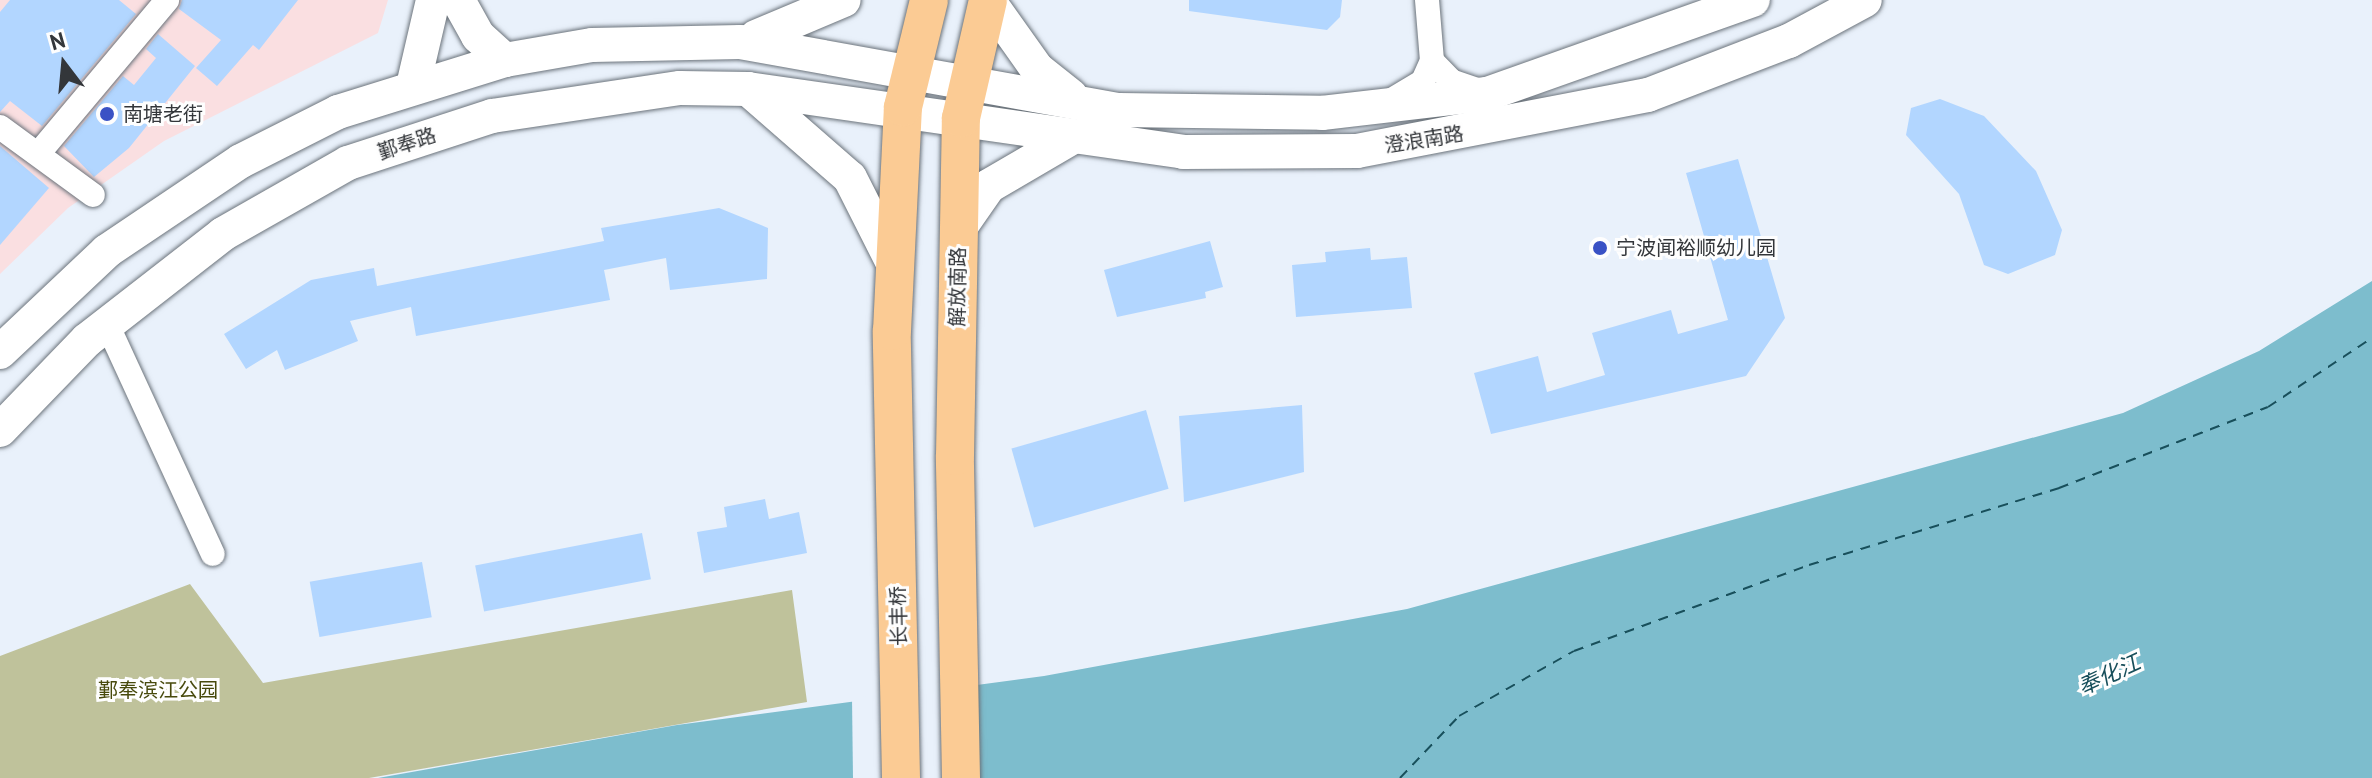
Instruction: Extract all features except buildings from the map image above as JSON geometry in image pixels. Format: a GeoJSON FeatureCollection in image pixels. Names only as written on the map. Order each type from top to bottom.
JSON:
{"type":"FeatureCollection","features":[{"type":"Feature","properties":{"kind":"main road"},"geometry":{"type":"LineString","coordinates":[[413,86],[433,0]]}},
{"type":"Feature","properties":{"kind":"main road"},"geometry":{"type":"LineString","coordinates":[[458,0],[478,36],[505,60]]}},
{"type":"Feature","properties":{"kind":"main road"},"geometry":{"type":"LineString","coordinates":[[740,42],[844,0]]}},
{"type":"Feature","properties":{"kind":"main road"},"geometry":{"type":"LineString","coordinates":[[903,107],[929,0]]}},
{"type":"Feature","properties":{"kind":"main road"},"geometry":{"type":"LineString","coordinates":[[961,118],[988,0]]}},
{"type":"Feature","properties":{"kind":"main road"},"geometry":{"type":"LineString","coordinates":[[988,0],[1037,69],[1077,102]]}},
{"type":"Feature","properties":{"kind":"main road","name":"澄浪南路"},"geometry":{"type":"LineString","coordinates":[[970,79],[1119,110],[1322,113],[1487,94],[1676,33],[1753,0]]}},
{"type":"Feature","properties":{"kind":"main road","name":"澄浪南路"},"geometry":{"type":"LineString","coordinates":[[961,118],[1071,138],[1183,152],[1357,151],[1520,124],[1648,95],[1789,41],[1865,0]]}},
{"type":"Feature","properties":{"kind":"main road"},"geometry":{"type":"LineString","coordinates":[[0,352],[107,251],[241,161],[338,112],[413,86],[505,60],[592,45],[740,42],[970,79]]}},
{"type":"Feature","properties":{"kind":"main road","name":"鄞奉路"},"geometry":{"type":"LineString","coordinates":[[0,430],[107,324],[223,234],[348,163],[492,116],[680,88],[748,89],[903,107],[961,118]]}},
{"type":"Feature","properties":{"kind":"main road"},"geometry":{"type":"LineString","coordinates":[[748,89],[850,178],[895,267]]}},
{"type":"Feature","properties":{"kind":"main road","name":"长丰桥"},"geometry":{"type":"LineString","coordinates":[[901,778],[895,267],[903,107]]}},
{"type":"Feature","properties":{"kind":"main road","name":"解放南路"},"geometry":{"type":"LineString","coordinates":[[961,118],[955,456],[961,778]]}},
{"type":"Feature","properties":{"kind":"main road"},"geometry":{"type":"LineString","coordinates":[[959,229],[989,186],[1071,138]]}},
{"type":"Feature","properties":{"kind":"street"},"geometry":{"type":"LineString","coordinates":[[38,154],[167,0]]}},
{"type":"Feature","properties":{"kind":"street"},"geometry":{"type":"LineString","coordinates":[[1382,106],[1423,81],[1432,61],[1427,0]]}},
{"type":"Feature","properties":{"kind":"street"},"geometry":{"type":"LineString","coordinates":[[1432,61],[1451,81],[1487,94]]}},
{"type":"Feature","properties":{"kind":"street"},"geometry":{"type":"LineString","coordinates":[[0,127],[93,195]]}},
{"type":"Feature","properties":{"kind":"street"},"geometry":{"type":"LineString","coordinates":[[107,324],[213,554]]}},
{"type":"Feature","properties":{"kind":"shaded area","name":"南塘老街"},"geometry":{"type":"Polygon","coordinates":[[[0,0],[388,0],[378,33],[164,141],[68,208],[0,274],[0,0]]]}},
{"type":"Feature","properties":{"kind":"green space","name":"鄞奉滨江公园"},"geometry":{"type":"Polygon","coordinates":[[[190,584],[263,683],[792,590],[807,702],[369,778],[0,778],[0,656],[190,584]]]}},
{"type":"Feature","properties":{"kind":"water","name":"奉化江"},"geometry":{"type":"Polygon","coordinates":[[[2372,281],[2372,778],[378,778],[677,725],[1044,676],[1407,609],[2123,413],[2259,351],[2372,281]]]}},
{"type":"Feature","properties":{"kind":"pier"},"geometry":{"type":"Polygon","coordinates":[[[973,682],[975,778],[853,778],[852,698],[973,682]]]}},
{"type":"Feature","properties":{"kind":"ferry route"},"geometry":{"type":"LineString","coordinates":[[1400,778],[1459,716],[1574,651],[1809,565],[2059,488],[2268,407],[2372,338]]}},
{"type":"Feature","properties":{"kind":"place","name":"南塘老街"},"geometry":{"type":"Point","coordinates":[107,114]}},
{"type":"Feature","properties":{"kind":"place","name":"宁波闻裕顺幼儿园"},"geometry":{"type":"Point","coordinates":[1600,248]}}]}
